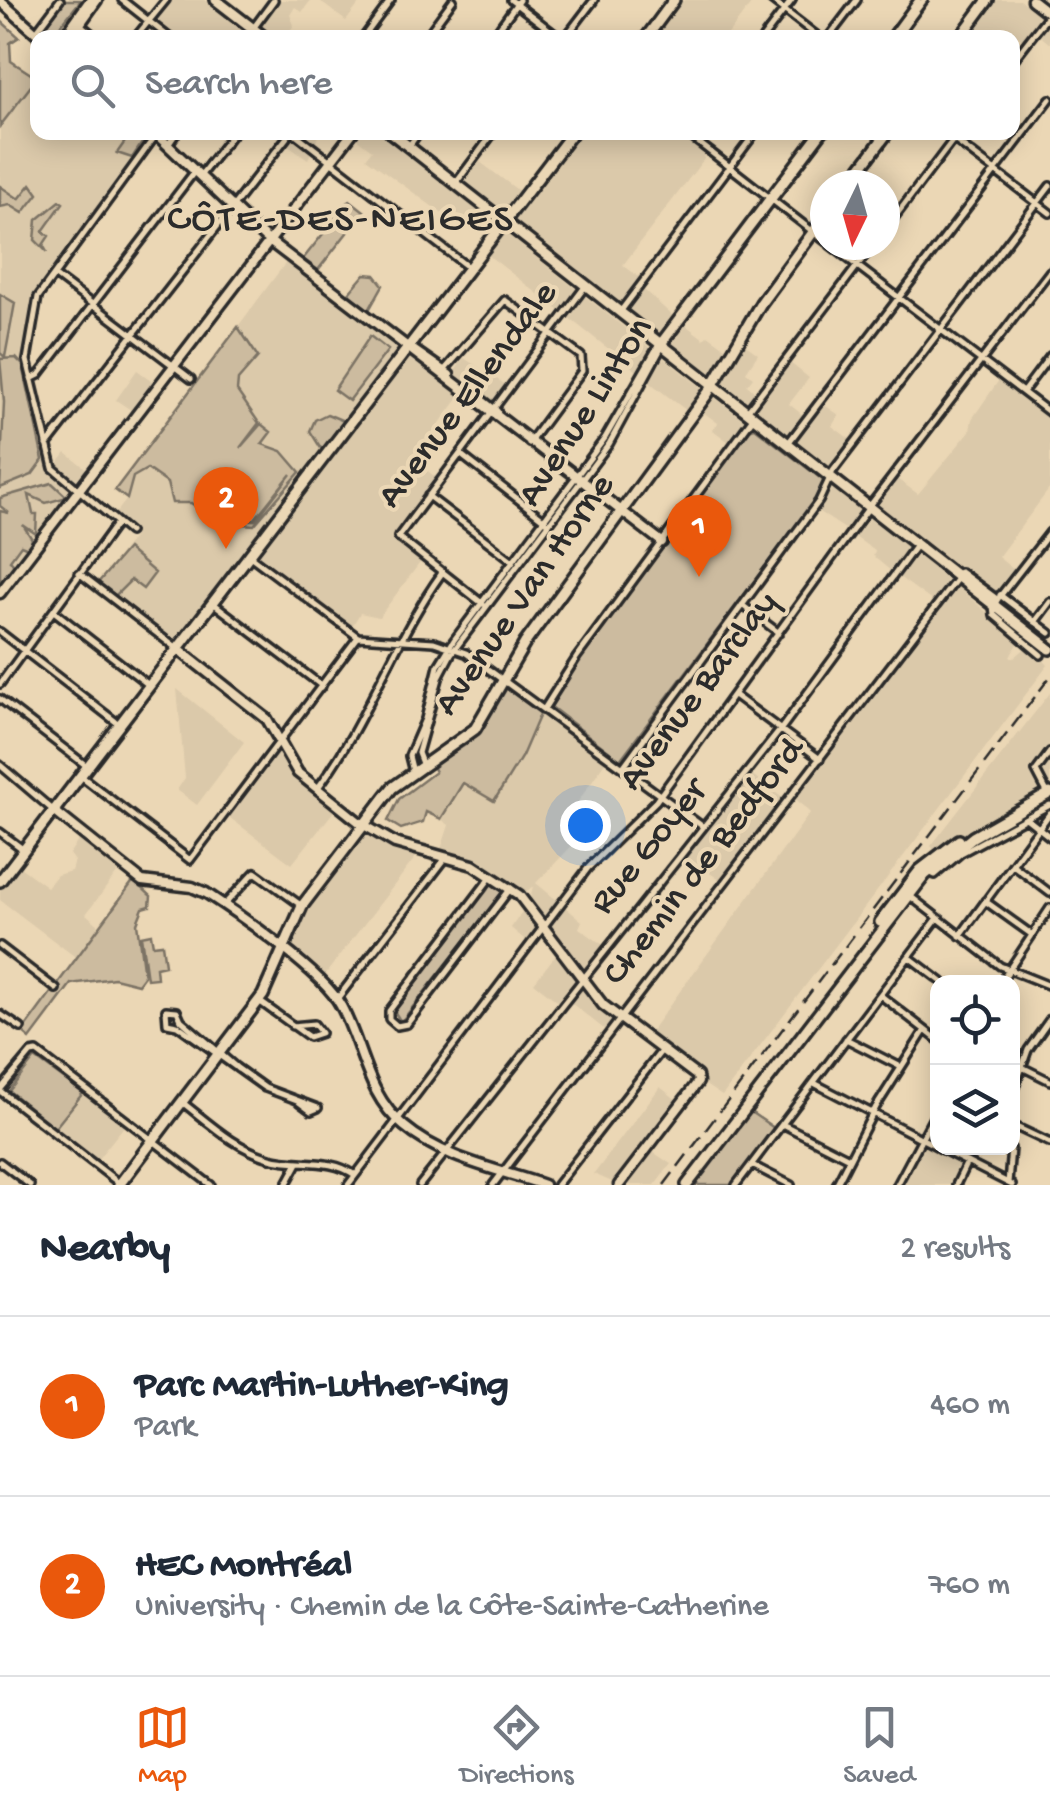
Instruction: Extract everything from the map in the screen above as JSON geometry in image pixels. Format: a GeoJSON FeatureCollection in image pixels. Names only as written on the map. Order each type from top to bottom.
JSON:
{"type":"FeatureCollection","features":[{"type":"Feature","properties":{"kind":"main road"},"geometry":{"type":"LineString","coordinates":[[216,0],[255,30]]}},
{"type":"Feature","properties":{"kind":"main road"},"geometry":{"type":"LineString","coordinates":[[652,30],[674,0]]}},
{"type":"Feature","properties":{"kind":"main road"},"geometry":{"type":"LineString","coordinates":[[966,30],[988,0]]}},
{"type":"Feature","properties":{"kind":"main road"},"geometry":{"type":"LineString","coordinates":[[400,140],[749,416],[996,601],[1047,648]]}},
{"type":"Feature","properties":{"kind":"main road"},"geometry":{"type":"LineString","coordinates":[[0,881],[567,140]]}},
{"type":"Feature","properties":{"kind":"main road"},"geometry":{"type":"LineString","coordinates":[[859,170],[882,140]]}},
{"type":"Feature","properties":{"kind":"main road","name":"Avenue Van Horne"},"geometry":{"type":"LineString","coordinates":[[120,1184],[258,1001],[302,906],[392,788],[475,729],[525,642],[712,387],[761,302],[810,236]]}},
{"type":"Feature","properties":{"kind":"main road"},"geometry":{"type":"LineString","coordinates":[[684,1185],[926,869],[951,844],[1049,798]]}},
{"type":"Feature","properties":{"kind":"street"},"geometry":{"type":"LineString","coordinates":[[0,0],[33,30]]}},
{"type":"Feature","properties":{"kind":"street"},"geometry":{"type":"LineString","coordinates":[[42,30],[60,0]]}},
{"type":"Feature","properties":{"kind":"street"},"geometry":{"type":"LineString","coordinates":[[72,30],[90,0]]}},
{"type":"Feature","properties":{"kind":"street"},"geometry":{"type":"LineString","coordinates":[[77,22],[97,0]]}},
{"type":"Feature","properties":{"kind":"street"},"geometry":{"type":"LineString","coordinates":[[122,0],[160,30]]}},
{"type":"Feature","properties":{"kind":"street"},"geometry":{"type":"LineString","coordinates":[[142,30],[166,0]]}},
{"type":"Feature","properties":{"kind":"street"},"geometry":{"type":"LineString","coordinates":[[253,28],[274,0]]}},
{"type":"Feature","properties":{"kind":"street"},"geometry":{"type":"LineString","coordinates":[[368,30],[391,0]]}},
{"type":"Feature","properties":{"kind":"street"},"geometry":{"type":"LineString","coordinates":[[431,30],[454,0]]}},
{"type":"Feature","properties":{"kind":"street"},"geometry":{"type":"LineString","coordinates":[[570,30],[594,0]]}},
{"type":"Feature","properties":{"kind":"street"},"geometry":{"type":"LineString","coordinates":[[771,0],[810,30]]}},
{"type":"Feature","properties":{"kind":"street"},"geometry":{"type":"LineString","coordinates":[[769,30],[792,0]]}},
{"type":"Feature","properties":{"kind":"street"},"geometry":{"type":"LineString","coordinates":[[834,30],[856,0]]}},
{"type":"Feature","properties":{"kind":"street"},"geometry":{"type":"LineString","coordinates":[[899,30],[921,0]]}},
{"type":"Feature","properties":{"kind":"street"},"geometry":{"type":"LineString","coordinates":[[1020,52],[1050,13],[1032,0]]}},
{"type":"Feature","properties":{"kind":"street"},"geometry":{"type":"LineString","coordinates":[[497,30],[516,1],[553,30]]}},
{"type":"Feature","properties":{"kind":"street"},"geometry":{"type":"LineString","coordinates":[[77,22],[87,30]]}},
{"type":"Feature","properties":{"kind":"street"},"geometry":{"type":"LineString","coordinates":[[1020,138],[1050,99]]}},
{"type":"Feature","properties":{"kind":"street"},"geometry":{"type":"LineString","coordinates":[[128,532],[58,475],[47,455],[27,363],[36,304],[151,140]]}},
{"type":"Feature","properties":{"kind":"street"},"geometry":{"type":"LineString","coordinates":[[162,140],[270,241],[662,542]]}},
{"type":"Feature","properties":{"kind":"street"},"geometry":{"type":"LineString","coordinates":[[168,145],[171,140]]}},
{"type":"Feature","properties":{"kind":"street"},"geometry":{"type":"LineString","coordinates":[[30,378],[38,375],[227,140]]}},
{"type":"Feature","properties":{"kind":"street"},"geometry":{"type":"LineString","coordinates":[[46,445],[286,140]]}},
{"type":"Feature","properties":{"kind":"street"},"geometry":{"type":"LineString","coordinates":[[303,140],[470,268]]}},
{"type":"Feature","properties":{"kind":"street"},"geometry":{"type":"LineString","coordinates":[[0,593],[347,140]]}},
{"type":"Feature","properties":{"kind":"street"},"geometry":{"type":"LineString","coordinates":[[409,147],[414,140]]}},
{"type":"Feature","properties":{"kind":"street"},"geometry":{"type":"LineString","coordinates":[[456,183],[488,140]]}},
{"type":"Feature","properties":{"kind":"street"},"geometry":{"type":"LineString","coordinates":[[697,140],[810,230]]}},
{"type":"Feature","properties":{"kind":"street"},"geometry":{"type":"LineString","coordinates":[[618,314],[750,140]]}},
{"type":"Feature","properties":{"kind":"street","name":"Avenue Linton"},"geometry":{"type":"LineString","coordinates":[[418,768],[421,738],[453,647],[546,521],[609,444],[660,346],[815,140]]}},
{"type":"Feature","properties":{"kind":"street"},"geometry":{"type":"LineString","coordinates":[[900,210],[954,140],[1050,213]]}},
{"type":"Feature","properties":{"kind":"street"},"geometry":{"type":"LineString","coordinates":[[787,444],[1019,140]]}},
{"type":"Feature","properties":{"kind":"street"},"geometry":{"type":"LineString","coordinates":[[623,767],[831,478],[1050,186]]}},
{"type":"Feature","properties":{"kind":"street"},"geometry":{"type":"LineString","coordinates":[[849,260],[1050,413]]}},
{"type":"Feature","properties":{"kind":"street"},"geometry":{"type":"LineString","coordinates":[[544,709],[862,260]]}},
{"type":"Feature","properties":{"kind":"street","name":"Avenue Barclay"},"geometry":{"type":"LineString","coordinates":[[348,1185],[596,859],[660,795],[870,507],[1050,271]]}},
{"type":"Feature","properties":{"kind":"street"},"geometry":{"type":"LineString","coordinates":[[54,275],[190,379]]}},
{"type":"Feature","properties":{"kind":"street","name":"Avenue Ellendale"},"geometry":{"type":"LineString","coordinates":[[442,573],[398,537],[584,288]]}},
{"type":"Feature","properties":{"kind":"street"},"geometry":{"type":"LineString","coordinates":[[442,373],[503,300],[581,356],[585,366],[530,441]]}},
{"type":"Feature","properties":{"kind":"street"},"geometry":{"type":"LineString","coordinates":[[1022,392],[1050,356]]}},
{"type":"Feature","properties":{"kind":"street"},"geometry":{"type":"LineString","coordinates":[[459,454],[546,521]]}},
{"type":"Feature","properties":{"kind":"street"},"geometry":{"type":"LineString","coordinates":[[428,496],[515,563]]}},
{"type":"Feature","properties":{"kind":"street"},"geometry":{"type":"LineString","coordinates":[[0,684],[117,523]]}},
{"type":"Feature","properties":{"kind":"street"},"geometry":{"type":"LineString","coordinates":[[1050,532],[996,601],[1050,633]]}},
{"type":"Feature","properties":{"kind":"street","name":"Rue Goyer"},"geometry":{"type":"LineString","coordinates":[[420,1185],[781,729],[917,544]]}},
{"type":"Feature","properties":{"kind":"street"},"geometry":{"type":"LineString","coordinates":[[250,556],[358,637],[453,647],[504,679],[702,826]]}},
{"type":"Feature","properties":{"kind":"street"},"geometry":{"type":"LineString","coordinates":[[317,789],[358,729],[416,609],[442,573],[484,605]]}},
{"type":"Feature","properties":{"kind":"street"},"geometry":{"type":"LineString","coordinates":[[79,574],[267,719],[294,768],[364,825],[395,843],[446,855],[511,888],[620,1019],[698,1078],[619,1185]]}},
{"type":"Feature","properties":{"kind":"street","name":"Chemin de Bedford"},"geometry":{"type":"LineString","coordinates":[[493,1185],[959,576]]}},
{"type":"Feature","properties":{"kind":"street"},"geometry":{"type":"LineString","coordinates":[[1035,622],[1050,602]]}},
{"type":"Feature","properties":{"kind":"street"},"geometry":{"type":"LineString","coordinates":[[213,603],[323,686]]}},
{"type":"Feature","properties":{"kind":"street"},"geometry":{"type":"LineString","coordinates":[[742,604],[779,633]]}},
{"type":"Feature","properties":{"kind":"street"},"geometry":{"type":"LineString","coordinates":[[54,612],[150,686]]}},
{"type":"Feature","properties":{"kind":"street"},"geometry":{"type":"LineString","coordinates":[[0,632],[120,725]]}},
{"type":"Feature","properties":{"kind":"street"},"geometry":{"type":"LineString","coordinates":[[0,699],[187,860],[195,856],[358,637]]}},
{"type":"Feature","properties":{"kind":"street"},"geometry":{"type":"LineString","coordinates":[[734,695],[820,758]]}},
{"type":"Feature","properties":{"kind":"street","name":"Avenue Linton"},"geometry":{"type":"LineString","coordinates":[[418,768],[409,756],[421,738]]}},
{"type":"Feature","properties":{"kind":"street"},"geometry":{"type":"LineString","coordinates":[[926,869],[936,874],[961,853],[1026,818],[1049,798],[1036,770],[1050,752]]}},
{"type":"Feature","properties":{"kind":"street"},"geometry":{"type":"LineString","coordinates":[[0,765],[142,882],[192,887],[224,905],[337,998],[374,1088],[397,1120],[447,1152],[544,1185]]}},
{"type":"Feature","properties":{"kind":"street"},"geometry":{"type":"LineString","coordinates":[[960,936],[1050,813]]}},
{"type":"Feature","properties":{"kind":"street"},"geometry":{"type":"LineString","coordinates":[[1026,818],[1050,837]]}},
{"type":"Feature","properties":{"kind":"street"},"geometry":{"type":"LineString","coordinates":[[0,832],[24,850]]}},
{"type":"Feature","properties":{"kind":"street"},"geometry":{"type":"LineString","coordinates":[[337,998],[446,855]]}},
{"type":"Feature","properties":{"kind":"street"},"geometry":{"type":"LineString","coordinates":[[1012,865],[1050,893]]}},
{"type":"Feature","properties":{"kind":"street"},"geometry":{"type":"LineString","coordinates":[[224,905],[254,872],[302,906]]}},
{"type":"Feature","properties":{"kind":"street"},"geometry":{"type":"LineString","coordinates":[[492,876],[389,1011],[389,1019],[397,1026],[407,1024],[511,888]]}},
{"type":"Feature","properties":{"kind":"street"},"geometry":{"type":"LineString","coordinates":[[906,893],[1007,969],[1050,986]]}},
{"type":"Feature","properties":{"kind":"street"},"geometry":{"type":"LineString","coordinates":[[986,901],[1031,934]]}},
{"type":"Feature","properties":{"kind":"street"},"geometry":{"type":"LineString","coordinates":[[1004,975],[1050,908]]}},
{"type":"Feature","properties":{"kind":"street"},"geometry":{"type":"LineString","coordinates":[[736,1185],[938,918]]}},
{"type":"Feature","properties":{"kind":"street"},"geometry":{"type":"LineString","coordinates":[[0,946],[56,989]]}},
{"type":"Feature","properties":{"kind":"street"},"geometry":{"type":"LineString","coordinates":[[909,957],[933,975]]}},
{"type":"Feature","properties":{"kind":"street"},"geometry":{"type":"LineString","coordinates":[[880,995],[930,1034]]}},
{"type":"Feature","properties":{"kind":"street"},"geometry":{"type":"LineString","coordinates":[[258,1001],[292,1026],[312,1038],[321,1033],[314,1024],[292,1026]]}},
{"type":"Feature","properties":{"kind":"street"},"geometry":{"type":"LineString","coordinates":[[218,1054],[181,1020],[177,1011],[165,1011],[167,1023],[177,1025],[265,1088],[298,1102]]}},
{"type":"Feature","properties":{"kind":"street"},"geometry":{"type":"LineString","coordinates":[[0,1014],[22,1028]]}},
{"type":"Feature","properties":{"kind":"street"},"geometry":{"type":"LineString","coordinates":[[1050,1019],[1020,1066],[1050,1081]]}},
{"type":"Feature","properties":{"kind":"street"},"geometry":{"type":"LineString","coordinates":[[836,1185],[873,1113],[925,1030]]}},
{"type":"Feature","properties":{"kind":"street"},"geometry":{"type":"LineString","coordinates":[[846,1039],[901,1067]]}},
{"type":"Feature","properties":{"kind":"street"},"geometry":{"type":"LineString","coordinates":[[558,1185],[662,1050]]}},
{"type":"Feature","properties":{"kind":"street"},"geometry":{"type":"LineString","coordinates":[[120,1184],[0,1091],[34,1052],[211,1185]]}},
{"type":"Feature","properties":{"kind":"street"},"geometry":{"type":"LineString","coordinates":[[814,1083],[930,1143]]}},
{"type":"Feature","properties":{"kind":"street"},"geometry":{"type":"LineString","coordinates":[[182,1102],[246,1149],[298,1163],[332,1165],[355,1175]]}},
{"type":"Feature","properties":{"kind":"street"},"geometry":{"type":"LineString","coordinates":[[897,1185],[930,1122]]}},
{"type":"Feature","properties":{"kind":"street"},"geometry":{"type":"LineString","coordinates":[[782,1124],[849,1158]]}},
{"type":"Feature","properties":{"kind":"street"},"geometry":{"type":"LineString","coordinates":[[1020,1129],[1050,1143]]}},
{"type":"Feature","properties":{"kind":"street"},"geometry":{"type":"LineString","coordinates":[[960,1155],[1010,1184],[1011,1155]]}},
{"type":"Feature","properties":{"kind":"street"},"geometry":{"type":"LineString","coordinates":[[0,1162],[30,1185]]}},
{"type":"Feature","properties":{"kind":"street"},"geometry":{"type":"LineString","coordinates":[[956,1185],[968,1162]]}},
{"type":"Feature","properties":{"kind":"street"},"geometry":{"type":"LineString","coordinates":[[286,1185],[298,1163]]}},
{"type":"Feature","properties":{"kind":"street"},"geometry":{"type":"LineString","coordinates":[[752,1164],[791,1185]]}},
{"type":"Feature","properties":{"kind":"shaded area"},"geometry":{"type":"Polygon","coordinates":[[[65,0],[81,0],[57,30],[43,29],[65,0]]]}},
{"type":"Feature","properties":{"kind":"shaded area"},"geometry":{"type":"Polygon","coordinates":[[[165,0],[204,0],[245,30],[169,30],[155,20],[168,4],[165,0]]]}},
{"type":"Feature","properties":{"kind":"shaded area"},"geometry":{"type":"Polygon","coordinates":[[[280,0],[311,0],[302,12],[295,7],[290,15],[294,25],[290,30],[266,30],[261,26],[280,0]]]}},
{"type":"Feature","properties":{"kind":"shaded area"},"geometry":{"type":"Polygon","coordinates":[[[318,0],[362,0],[346,21],[318,0]]]}},
{"type":"Feature","properties":{"kind":"shaded area"},"geometry":{"type":"Polygon","coordinates":[[[684,0],[754,0],[731,30],[660,30],[684,0]]]}},
{"type":"Feature","properties":{"kind":"shaded area"},"geometry":{"type":"Polygon","coordinates":[[[995,0],[1020,0],[1040,15],[1036,23],[1050,21],[1050,44],[1038,34],[1029,34],[1024,41],[1020,30],[1004,26],[1001,30],[973,30],[995,0]]]}},
{"type":"Feature","properties":{"kind":"shaded area"},"geometry":{"type":"Polygon","coordinates":[[[0,20],[19,37],[10,43],[11,61],[30,73],[30,87],[0,126],[0,20]]]}},
{"type":"Feature","properties":{"kind":"shaded area"},"geometry":{"type":"Polygon","coordinates":[[[30,86],[30,140],[144,140],[31,300],[22,363],[42,449],[52,471],[66,453],[88,470],[0,584],[0,126],[30,86]]]}},
{"type":"Feature","properties":{"kind":"shaded area"},"geometry":{"type":"Polygon","coordinates":[[[126,140],[144,140],[132,158],[117,153],[126,140]]]}},
{"type":"Feature","properties":{"kind":"shaded area"},"geometry":{"type":"Polygon","coordinates":[[[281,140],[317,140],[308,159],[281,140]]]}},
{"type":"Feature","properties":{"kind":"shaded area"},"geometry":{"type":"Polygon","coordinates":[[[358,140],[409,140],[402,150],[455,192],[480,162],[520,192],[494,224],[650,348],[637,371],[488,255],[495,244],[471,226],[466,231],[366,158],[372,150],[358,140]]]}},
{"type":"Feature","properties":{"kind":"shaded area"},"geometry":{"type":"Polygon","coordinates":[[[577,140],[700,140],[704,159],[623,265],[648,284],[644,290],[674,317],[659,337],[514,220],[577,140]]]}},
{"type":"Feature","properties":{"kind":"shaded area"},"geometry":{"type":"Polygon","coordinates":[[[31,184],[38,194],[23,213],[10,205],[0,207],[0,186],[19,199],[31,184]]]}},
{"type":"Feature","properties":{"kind":"shaded area"},"geometry":{"type":"Polygon","coordinates":[[[350,200],[364,211],[318,270],[303,259],[350,200]]]}},
{"type":"Feature","properties":{"kind":"shaded area"},"geometry":{"type":"Polygon","coordinates":[[[60,201],[63,203],[43,231],[49,236],[43,245],[47,252],[35,240],[37,220],[60,201]]]}},
{"type":"Feature","properties":{"kind":"shaded area"},"geometry":{"type":"Polygon","coordinates":[[[287,261],[399,349],[203,605],[206,613],[178,649],[97,584],[135,535],[113,517],[127,499],[115,490],[287,261]]]}},
{"type":"Feature","properties":{"kind":"shaded area"},"geometry":{"type":"Polygon","coordinates":[[[365,274],[375,275],[383,285],[369,310],[348,294],[365,274]]]}},
{"type":"Feature","properties":{"kind":"shaded area"},"geometry":{"type":"Polygon","coordinates":[[[0,294],[15,303],[5,357],[0,353],[0,294]]]}},
{"type":"Feature","properties":{"kind":"shaded area"},"geometry":{"type":"Polygon","coordinates":[[[684,324],[736,355],[743,343],[758,354],[746,372],[753,377],[747,385],[755,392],[746,404],[669,345],[684,324]]]}},
{"type":"Feature","properties":{"kind":"shaded area"},"geometry":{"type":"Polygon","coordinates":[[[238,327],[258,357],[238,380],[237,391],[259,423],[240,448],[261,424],[271,432],[262,444],[282,451],[300,472],[254,525],[242,524],[220,509],[222,501],[198,508],[191,503],[172,503],[167,483],[147,469],[133,477],[127,499],[115,490],[238,327]],[[226,499],[229,511],[240,520],[254,520],[226,499]]]}},
{"type":"Feature","properties":{"kind":"shaded area"},"geometry":{"type":"Polygon","coordinates":[[[370,336],[388,350],[349,401],[334,390],[370,336]]]}},
{"type":"Feature","properties":{"kind":"shaded area"},"geometry":{"type":"Polygon","coordinates":[[[16,358],[23,365],[43,460],[32,475],[0,488],[4,402],[0,359],[16,358]]]}},
{"type":"Feature","properties":{"kind":"shaded area"},"geometry":{"type":"Polygon","coordinates":[[[409,358],[461,395],[413,459],[439,480],[394,539],[422,560],[379,617],[360,613],[351,628],[258,556],[409,358]]]}},
{"type":"Feature","properties":{"kind":"shaded area"},"geometry":{"type":"Polygon","coordinates":[[[464,358],[506,385],[493,402],[453,374],[464,358]]]}},
{"type":"Feature","properties":{"kind":"shaded area"},"geometry":{"type":"Polygon","coordinates":[[[664,358],[703,389],[687,411],[648,381],[664,358]]]}},
{"type":"Feature","properties":{"kind":"shaded area"},"geometry":{"type":"Polygon","coordinates":[[[789,362],[809,378],[789,404],[804,416],[788,436],[753,410],[789,362]]]}},
{"type":"Feature","properties":{"kind":"shaded area"},"geometry":{"type":"Polygon","coordinates":[[[137,370],[155,383],[134,412],[116,400],[137,370]]]}},
{"type":"Feature","properties":{"kind":"shaded area"},"geometry":{"type":"Polygon","coordinates":[[[999,380],[1050,418],[1050,488],[998,557],[1014,570],[994,594],[879,505],[897,479],[918,494],[970,431],[972,419],[999,380]]]}},
{"type":"Feature","properties":{"kind":"shaded area"},"geometry":{"type":"Polygon","coordinates":[[[714,397],[745,421],[730,443],[713,430],[718,423],[703,412],[714,397]]]}},
{"type":"Feature","properties":{"kind":"shaded area"},"geometry":{"type":"Polygon","coordinates":[[[823,404],[839,415],[832,426],[851,440],[829,469],[795,443],[823,404]]]}},
{"type":"Feature","properties":{"kind":"shaded area"},"geometry":{"type":"Polygon","coordinates":[[[327,414],[344,421],[322,450],[310,431],[315,420],[327,414]]]}},
{"type":"Feature","properties":{"kind":"shaded area"},"geometry":{"type":"Polygon","coordinates":[[[755,428],[824,481],[824,488],[620,760],[550,706],[566,677],[748,430],[755,428]]]}},
{"type":"Feature","properties":{"kind":"shaded area"},"geometry":{"type":"Polygon","coordinates":[[[52,483],[67,497],[46,503],[29,495],[33,514],[37,514],[36,534],[23,525],[32,539],[28,548],[21,545],[10,560],[15,565],[0,584],[0,511],[9,513],[0,506],[0,498],[52,483]]]}},
{"type":"Feature","properties":{"kind":"shaded area"},"geometry":{"type":"Polygon","coordinates":[[[833,489],[862,510],[848,531],[816,510],[833,489]]]}},
{"type":"Feature","properties":{"kind":"shaded area"},"geometry":{"type":"Polygon","coordinates":[[[871,517],[908,546],[892,572],[873,556],[875,551],[855,537],[871,517]]]}},
{"type":"Feature","properties":{"kind":"shaded area"},"geometry":{"type":"Polygon","coordinates":[[[127,549],[155,573],[143,589],[131,580],[115,596],[97,584],[127,549]]]}},
{"type":"Feature","properties":{"kind":"shaded area"},"geometry":{"type":"Polygon","coordinates":[[[918,553],[1020,641],[1010,656],[1014,658],[1029,645],[1048,665],[722,1096],[701,1082],[650,1150],[671,1164],[655,1185],[619,1185],[594,1174],[660,1087],[681,1103],[699,1079],[646,1038],[810,813],[796,799],[936,604],[899,577],[918,553]]]}},
{"type":"Feature","properties":{"kind":"shaded area"},"geometry":{"type":"Polygon","coordinates":[[[506,688],[541,712],[522,756],[494,801],[463,783],[441,819],[426,812],[423,822],[401,829],[388,821],[399,799],[435,772],[432,766],[465,745],[506,688]]]}},
{"type":"Feature","properties":{"kind":"shaded area"},"geometry":{"type":"Polygon","coordinates":[[[177,689],[244,742],[197,805],[177,790],[185,778],[177,689]]]}},
{"type":"Feature","properties":{"kind":"shaded area"},"geometry":{"type":"Polygon","coordinates":[[[1050,693],[1050,785],[1046,781],[1038,786],[1040,790],[935,851],[931,846],[1050,693]]]}},
{"type":"Feature","properties":{"kind":"shaded area"},"geometry":{"type":"Polygon","coordinates":[[[541,712],[605,762],[573,809],[592,825],[536,883],[582,921],[579,928],[606,947],[582,978],[620,1019],[609,1033],[566,999],[561,1004],[534,983],[561,948],[546,926],[531,945],[511,928],[530,900],[533,886],[523,894],[483,865],[441,849],[449,825],[441,819],[463,783],[494,801],[522,756],[541,712]]]}},
{"type":"Feature","properties":{"kind":"shaded area"},"geometry":{"type":"Polygon","coordinates":[[[280,744],[288,762],[338,806],[292,864],[226,815],[280,744]]]}},
{"type":"Feature","properties":{"kind":"shaded area"},"geometry":{"type":"Polygon","coordinates":[[[750,773],[784,799],[720,880],[685,856],[750,773]]]}},
{"type":"Feature","properties":{"kind":"shaded area"},"geometry":{"type":"Polygon","coordinates":[[[364,825],[367,833],[393,847],[422,849],[321,980],[283,950],[293,922],[364,825]]]}},
{"type":"Feature","properties":{"kind":"shaded area"},"geometry":{"type":"Polygon","coordinates":[[[80,838],[120,869],[86,914],[100,926],[78,959],[0,900],[0,886],[20,867],[47,887],[57,875],[71,871],[74,861],[69,854],[80,838]]]}},
{"type":"Feature","properties":{"kind":"shaded area"},"geometry":{"type":"Polygon","coordinates":[[[134,880],[151,896],[150,906],[143,908],[137,923],[144,976],[138,984],[114,978],[71,984],[30,1039],[22,1032],[134,880]]]}},
{"type":"Feature","properties":{"kind":"shaded area"},"geometry":{"type":"Polygon","coordinates":[[[491,883],[503,892],[401,1022],[394,1011],[491,883]]]}},
{"type":"Feature","properties":{"kind":"shaded area"},"geometry":{"type":"Polygon","coordinates":[[[151,934],[153,945],[162,944],[165,965],[156,967],[157,978],[147,979],[141,936],[151,934]]]}},
{"type":"Feature","properties":{"kind":"shaded area"},"geometry":{"type":"Polygon","coordinates":[[[35,1058],[83,1093],[55,1128],[9,1091],[35,1058]]]}},
{"type":"Feature","properties":{"kind":"shaded area"},"geometry":{"type":"Polygon","coordinates":[[[83,1093],[125,1125],[97,1160],[55,1128],[83,1093]]]}},
{"type":"Feature","properties":{"kind":"shaded area"},"geometry":{"type":"Polygon","coordinates":[[[749,1111],[774,1128],[732,1185],[693,1185],[749,1111]]]}},
{"type":"Feature","properties":{"kind":"shaded area"},"geometry":{"type":"Polygon","coordinates":[[[922,1144],[930,1148],[930,1155],[944,1155],[960,1163],[952,1185],[900,1185],[922,1144]]]}},
{"type":"Feature","properties":{"kind":"railway"},"geometry":{"type":"LineString","coordinates":[[664,1185],[1050,677]]}},
{"type":"Feature","properties":{"kind":"place","name":"HEC Montréal"},"geometry":{"type":"Point","coordinates":[226,549]}},
{"type":"Feature","properties":{"kind":"place","name":"Parc Martin-Luther-King"},"geometry":{"type":"Point","coordinates":[699,577]}},
{"type":"Feature","properties":{"kind":"district","name":"CÔTE-DES-NEIGES"},"geometry":{"type":"Point","coordinates":[341,221]}}]}
